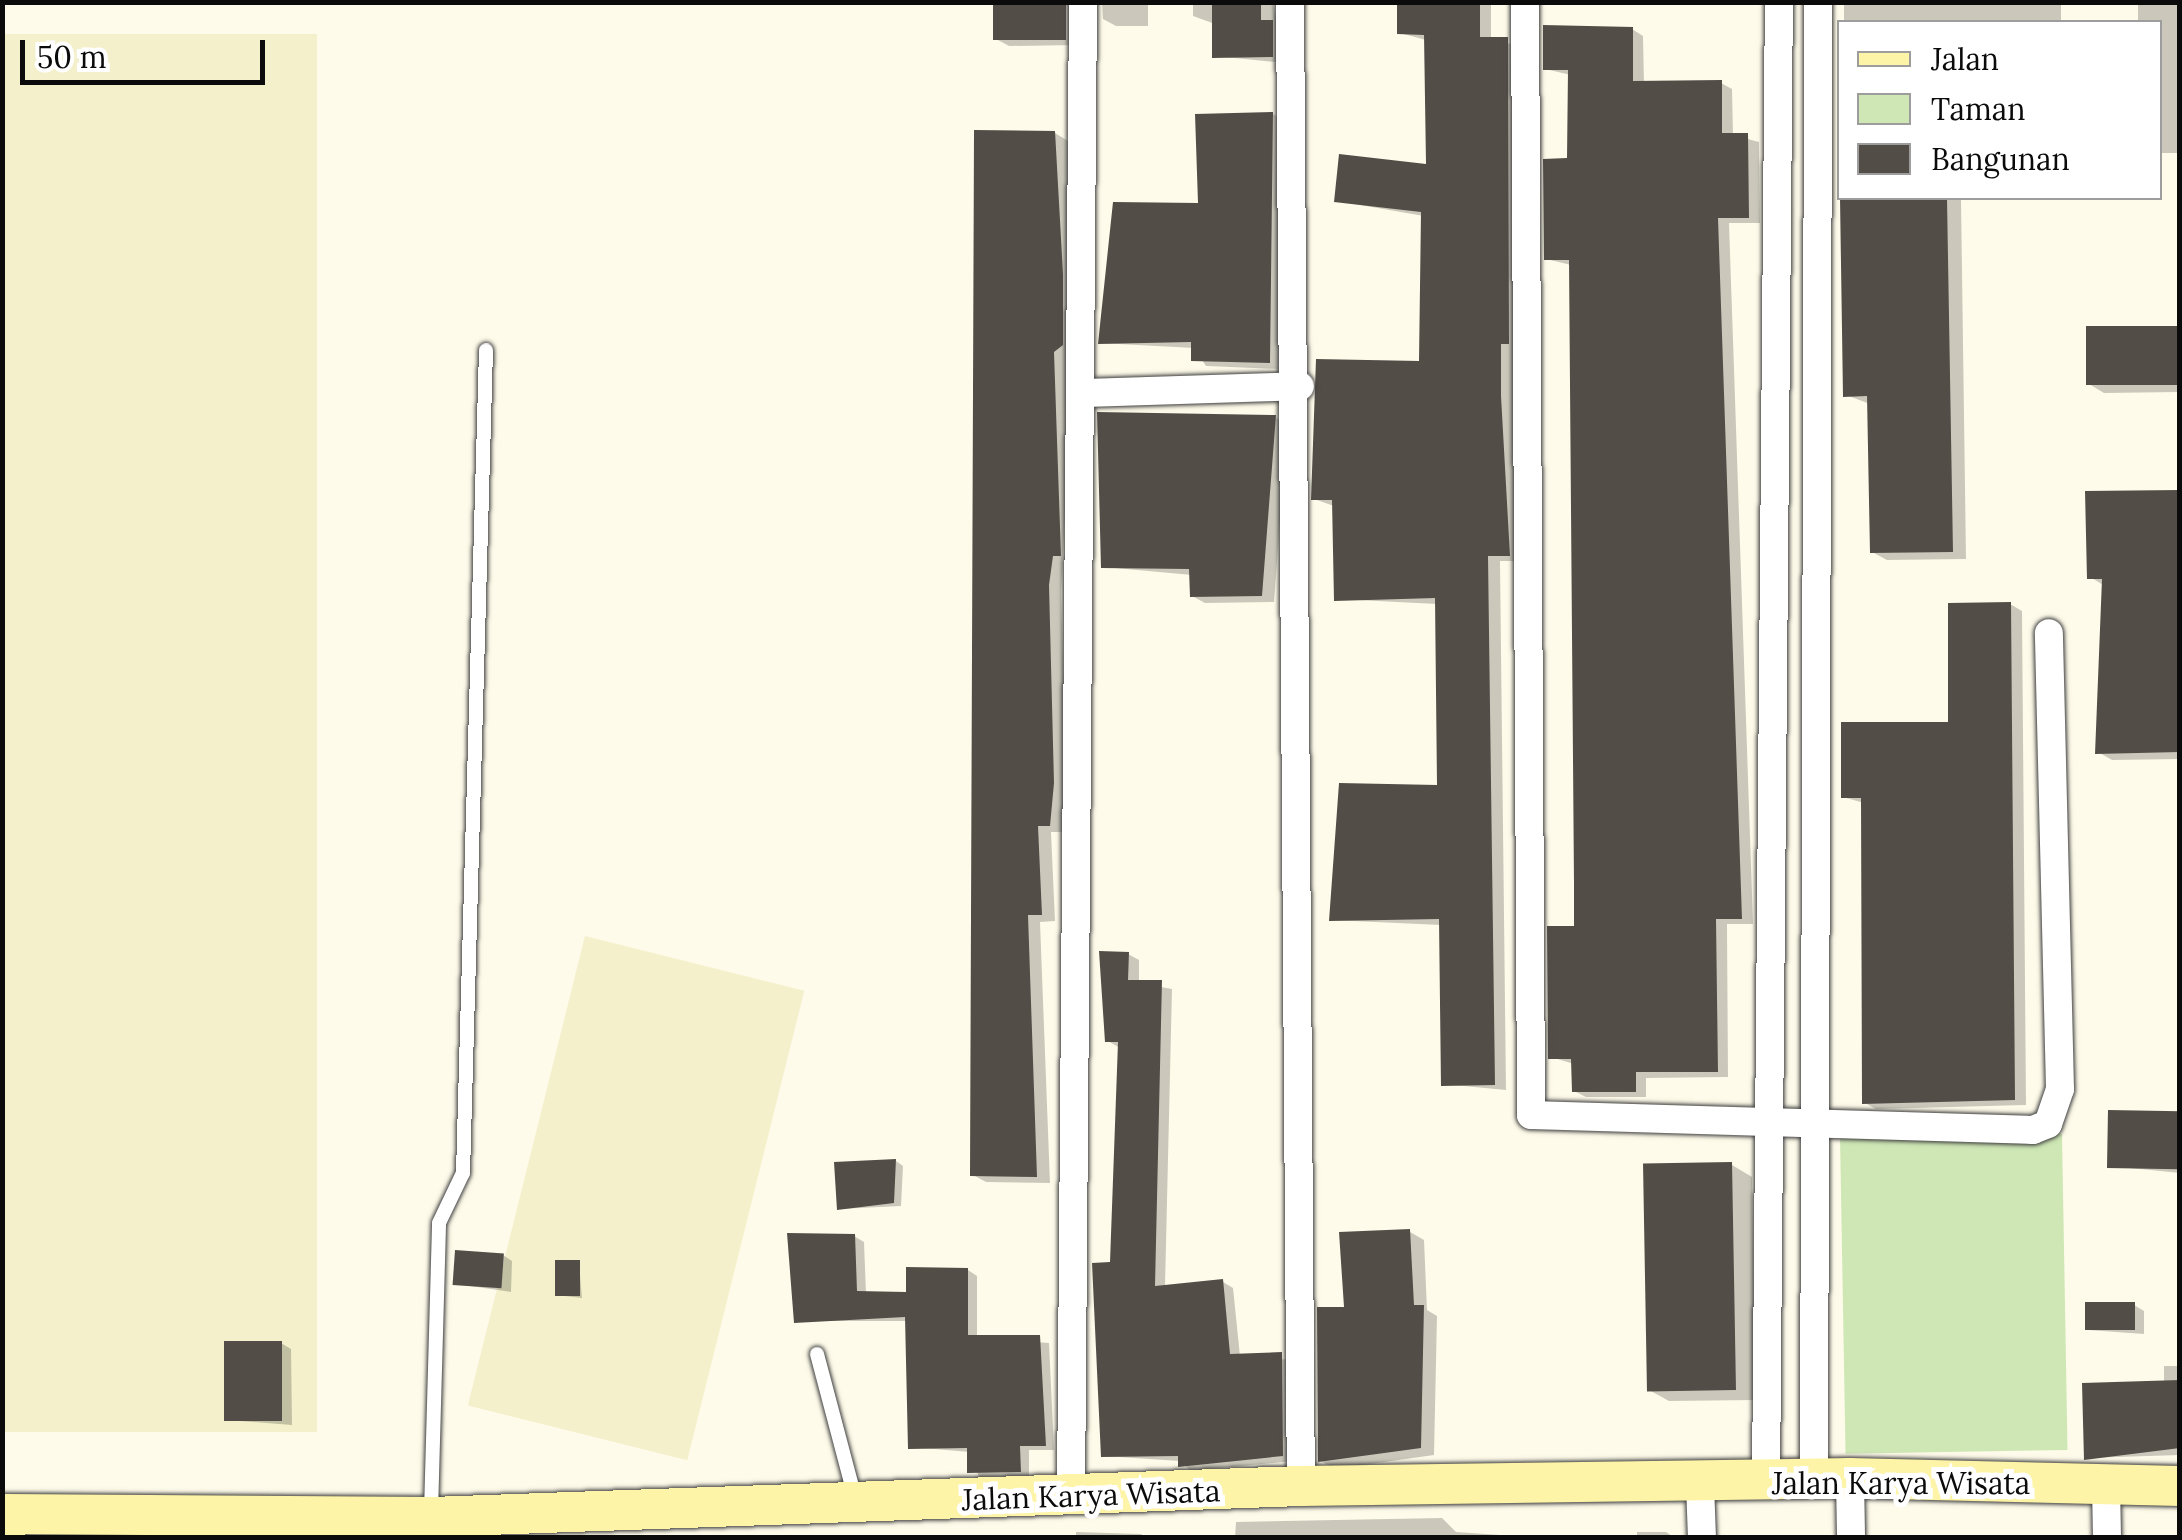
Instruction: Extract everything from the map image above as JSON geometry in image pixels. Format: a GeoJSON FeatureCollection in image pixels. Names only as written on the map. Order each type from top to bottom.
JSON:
{"type":"FeatureCollection","features":[{"type":"Feature","properties":{"kind":"street"},"geometry":{"type":"LineString","coordinates":[[1072,1496],[1083,2]]}},
{"type":"Feature","properties":{"kind":"street"},"geometry":{"type":"LineString","coordinates":[[1290,2],[1300,386],[1300,1486]]}},
{"type":"Feature","properties":{"kind":"street"},"geometry":{"type":"LineString","coordinates":[[1525,2],[1532,1115],[1764,1117],[2033,1130],[2057,1111],[2050,633]]}},
{"type":"Feature","properties":{"kind":"street"},"geometry":{"type":"LineString","coordinates":[[1766,1481],[1764,1117],[1779,2]]}},
{"type":"Feature","properties":{"kind":"street"},"geometry":{"type":"LineString","coordinates":[[1818,2],[1820,1119],[1832,1479],[1851,1538]]}},
{"type":"Feature","properties":{"kind":"street"},"geometry":{"type":"LineString","coordinates":[[1083,393],[1300,386]]}},
{"type":"Feature","properties":{"kind":"street","name":"Jalan Karya Wisata"},"geometry":{"type":"LineString","coordinates":[[4,1522],[430,1517],[1300,1486],[1691,1485],[1832,1479],[2180,1486]]}},
{"type":"Feature","properties":{"kind":"street"},"geometry":{"type":"LineString","coordinates":[[1685,1538],[1691,1485]]}},
{"type":"Feature","properties":{"kind":"street"},"geometry":{"type":"LineString","coordinates":[[1691,1485],[1702,1538]]}},
{"type":"Feature","properties":{"kind":"street"},"geometry":{"type":"LineString","coordinates":[[2106,1485],[2106,1538]]}},
{"type":"Feature","properties":{"kind":"lane"},"geometry":{"type":"LineString","coordinates":[[430,1517],[439,1222],[463,1173],[486,350]]}},
{"type":"Feature","properties":{"kind":"lane"},"geometry":{"type":"LineString","coordinates":[[817,1354],[856,1503]]}},
{"type":"Feature","properties":{"kind":"shaded area"},"geometry":{"type":"Polygon","coordinates":[[[2,34],[317,34],[317,1432],[2,1432],[2,34]]]}},
{"type":"Feature","properties":{"kind":"shaded area"},"geometry":{"type":"Polygon","coordinates":[[[585,936],[804,991],[687,1460],[468,1406],[585,936]]]}},
{"type":"Feature","properties":{"kind":"green space"},"geometry":{"type":"Polygon","coordinates":[[[2062,1134],[2068,1450],[1846,1454],[1840,1138],[2062,1134]]]}},
{"type":"Feature","properties":{"kind":"building"},"geometry":{"type":"Polygon","coordinates":[[[993,2],[1066,2],[1066,40],[993,40],[993,2]]]}},
{"type":"Feature","properties":{"kind":"building"},"geometry":{"type":"Polygon","coordinates":[[[1212,2],[1261,2],[1261,20],[1273,20],[1273,57],[1212,58],[1212,2]]]}},
{"type":"Feature","properties":{"kind":"building"},"geometry":{"type":"Polygon","coordinates":[[[1397,2],[1480,2],[1480,37],[1508,37],[1509,344],[1501,344],[1501,396],[1510,556],[1488,556],[1495,1085],[1441,1086],[1439,919],[1329,921],[1339,783],[1437,785],[1435,598],[1334,601],[1332,500],[1311,500],[1316,359],[1419,361],[1421,212],[1334,202],[1339,154],[1426,164],[1424,35],[1397,34],[1397,2]]]}},
{"type":"Feature","properties":{"kind":"building"},"geometry":{"type":"Polygon","coordinates":[[[1543,25],[1633,27],[1633,81],[1722,80],[1722,133],[1748,133],[1749,218],[1718,218],[1742,919],[1716,919],[1718,1072],[1636,1072],[1636,1092],[1572,1092],[1571,1059],[1548,1059],[1547,926],[1574,926],[1574,884],[1569,260],[1544,260],[1543,159],[1567,158],[1568,70],[1543,70],[1543,25]]]}},
{"type":"Feature","properties":{"kind":"building"},"geometry":{"type":"Polygon","coordinates":[[[1273,112],[1270,363],[1191,361],[1191,342],[1098,344],[1113,202],[1198,203],[1195,114],[1273,112]]]}},
{"type":"Feature","properties":{"kind":"building"},"geometry":{"type":"Polygon","coordinates":[[[974,130],[1055,131],[1063,345],[1054,352],[1061,556],[1053,556],[1049,585],[1054,783],[1050,826],[1038,826],[1042,915],[1028,915],[1037,1177],[970,1176],[974,130]]]}},
{"type":"Feature","properties":{"kind":"building"},"geometry":{"type":"Polygon","coordinates":[[[1840,200],[1947,200],[1953,552],[1870,553],[1867,396],[1843,397],[1840,200]]]}},
{"type":"Feature","properties":{"kind":"building"},"geometry":{"type":"Polygon","coordinates":[[[2086,326],[2180,326],[2180,385],[2086,385],[2086,326]]]}},
{"type":"Feature","properties":{"kind":"building"},"geometry":{"type":"Polygon","coordinates":[[[1097,412],[1276,415],[1262,596],[1190,597],[1189,569],[1101,568],[1097,412]]]}},
{"type":"Feature","properties":{"kind":"building"},"geometry":{"type":"Polygon","coordinates":[[[2180,490],[2180,752],[2095,754],[2102,579],[2087,579],[2085,491],[2180,490]]]}},
{"type":"Feature","properties":{"kind":"building"},"geometry":{"type":"Polygon","coordinates":[[[2011,602],[2015,1100],[1862,1104],[1861,798],[1841,798],[1841,722],[1948,722],[1948,603],[2011,602]]]}},
{"type":"Feature","properties":{"kind":"building"},"geometry":{"type":"Polygon","coordinates":[[[1099,951],[1129,952],[1128,980],[1162,980],[1155,1286],[1223,1279],[1230,1354],[1282,1352],[1283,1456],[1178,1467],[1178,1456],[1101,1457],[1092,1263],[1110,1262],[1118,1042],[1105,1042],[1099,951]]]}},
{"type":"Feature","properties":{"kind":"building"},"geometry":{"type":"Polygon","coordinates":[[[2108,1110],[2180,1111],[2179,1169],[2107,1168],[2108,1110]]]}},
{"type":"Feature","properties":{"kind":"building"},"geometry":{"type":"Polygon","coordinates":[[[896,1159],[894,1203],[837,1210],[834,1162],[896,1159]]]}},
{"type":"Feature","properties":{"kind":"building"},"geometry":{"type":"Polygon","coordinates":[[[1732,1162],[1736,1390],[1647,1392],[1643,1164],[1732,1162]]]}},
{"type":"Feature","properties":{"kind":"building"},"geometry":{"type":"Polygon","coordinates":[[[1410,1229],[1414,1305],[1424,1305],[1421,1448],[1318,1462],[1317,1307],[1344,1307],[1339,1232],[1410,1229]]]}},
{"type":"Feature","properties":{"kind":"building"},"geometry":{"type":"Polygon","coordinates":[[[787,1233],[855,1234],[857,1291],[906,1292],[906,1267],[968,1268],[968,1335],[1040,1335],[1046,1446],[1020,1446],[1021,1472],[967,1473],[967,1448],[908,1449],[905,1317],[794,1323],[787,1233]]]}},
{"type":"Feature","properties":{"kind":"building"},"geometry":{"type":"Polygon","coordinates":[[[455,1250],[504,1253],[501,1288],[453,1285],[455,1250]]]}},
{"type":"Feature","properties":{"kind":"building"},"geometry":{"type":"Polygon","coordinates":[[[555,1260],[580,1260],[580,1296],[555,1296],[555,1260]]]}},
{"type":"Feature","properties":{"kind":"building"},"geometry":{"type":"Polygon","coordinates":[[[2085,1302],[2135,1302],[2135,1330],[2085,1330],[2085,1302]]]}},
{"type":"Feature","properties":{"kind":"building"},"geometry":{"type":"Polygon","coordinates":[[[224,1341],[282,1341],[282,1421],[224,1421],[224,1341]]]}},
{"type":"Feature","properties":{"kind":"building"},"geometry":{"type":"Polygon","coordinates":[[[2180,1380],[2180,1448],[2084,1460],[2082,1383],[2180,1380]]]}}]}
